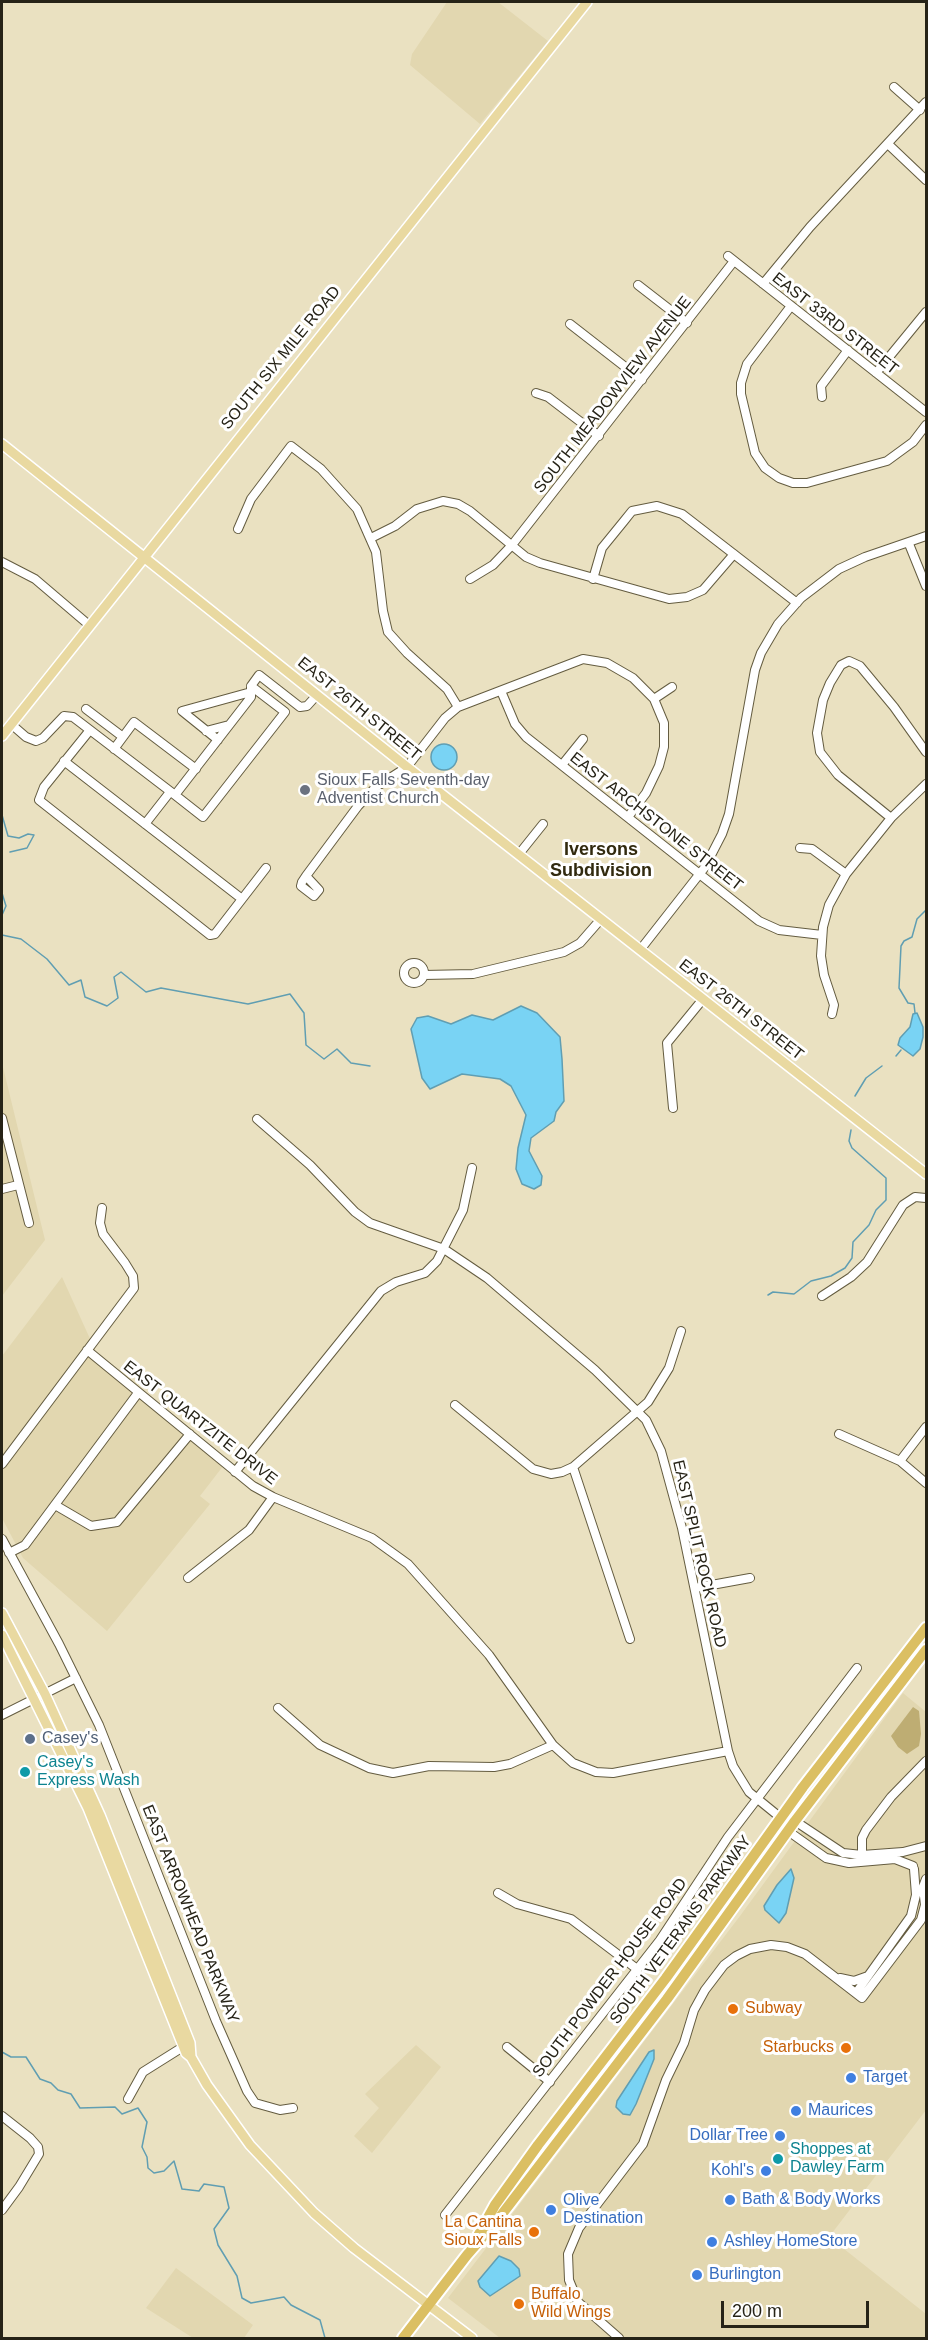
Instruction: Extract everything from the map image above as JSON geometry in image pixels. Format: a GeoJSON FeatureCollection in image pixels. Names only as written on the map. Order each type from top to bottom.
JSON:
{"type":"FeatureCollection","features":[{"type":"Feature","properties":{"kind":"highway","name":"SOUTH VETERANS PARKWAY"},"geometry":{"type":"LineString","coordinates":[[467,2255],[495,2205],[538,2145],[666,1978],[781,1818],[927,1629]]}},
{"type":"Feature","properties":{"kind":"highway","name":"SOUTH VETERANS PARKWAY"},"geometry":{"type":"LineString","coordinates":[[403,2338],[467,2255],[496,2222],[667,2000],[795,1821],[927,1650]]}},
{"type":"Feature","properties":{"kind":"main road","name":"SOUTH SIX MILE ROAD"},"geometry":{"type":"LineString","coordinates":[[2,736],[587,2]]}},
{"type":"Feature","properties":{"kind":"main road","name":"EAST 26TH STREET"},"geometry":{"type":"LineString","coordinates":[[2,444],[407,767],[927,1174]]}},
{"type":"Feature","properties":{"kind":"main road"},"geometry":{"type":"LineString","coordinates":[[2,1613],[45,1694],[105,1825],[191,2057],[229,2118],[276,2175],[327,2225],[472,2338]]}},
{"type":"Feature","properties":{"kind":"main road"},"geometry":{"type":"LineString","coordinates":[[2,1635],[97,1828],[187,2044]]}},
{"type":"Feature","properties":{"kind":"street"},"geometry":{"type":"LineString","coordinates":[[894,87],[920,110]]}},
{"type":"Feature","properties":{"kind":"street"},"geometry":{"type":"LineString","coordinates":[[763,284],[810,227],[927,102]]}},
{"type":"Feature","properties":{"kind":"street"},"geometry":{"type":"LineString","coordinates":[[889,145],[927,180]]}},
{"type":"Feature","properties":{"kind":"street","name":"EAST 33RD STREET"},"geometry":{"type":"LineString","coordinates":[[731,259],[927,412]]}},
{"type":"Feature","properties":{"kind":"street","name":"SOUTH MEADOWVIEW AVENUE"},"geometry":{"type":"LineString","coordinates":[[470,579],[493,566],[512,545],[687,323],[731,259]]}},
{"type":"Feature","properties":{"kind":"street"},"geometry":{"type":"LineString","coordinates":[[638,285],[687,323]]}},
{"type":"Feature","properties":{"kind":"street"},"geometry":{"type":"LineString","coordinates":[[791,306],[747,364],[741,383],[741,394],[755,453],[765,468],[779,478],[793,483],[807,483],[887,461],[913,442],[927,425]]}},
{"type":"Feature","properties":{"kind":"street"},"geometry":{"type":"LineString","coordinates":[[876,373],[927,312]]}},
{"type":"Feature","properties":{"kind":"street"},"geometry":{"type":"LineString","coordinates":[[570,324],[642,380]]}},
{"type":"Feature","properties":{"kind":"street"},"geometry":{"type":"LineString","coordinates":[[822,397],[821,386],[848,350]]}},
{"type":"Feature","properties":{"kind":"street"},"geometry":{"type":"LineString","coordinates":[[536,393],[548,397],[599,436]]}},
{"type":"Feature","properties":{"kind":"street"},"geometry":{"type":"LineString","coordinates":[[238,530],[251,499],[291,446],[338,486],[357,509],[376,552],[383,611],[388,632],[407,653],[447,689],[458,706]]}},
{"type":"Feature","properties":{"kind":"street"},"geometry":{"type":"LineString","coordinates":[[371,538],[395,526],[417,509],[443,501],[459,504],[512,545],[540,563],[660,597],[677,599],[702,590],[734,554]]}},
{"type":"Feature","properties":{"kind":"street"},"geometry":{"type":"LineString","coordinates":[[593,579],[602,548],[632,511],[657,506],[682,514],[797,603]]}},
{"type":"Feature","properties":{"kind":"street"},"geometry":{"type":"LineString","coordinates":[[640,950],[700,873],[715,850],[729,814],[750,689],[761,653],[778,624],[797,603],[839,570],[865,556],[927,536]]}},
{"type":"Feature","properties":{"kind":"street"},"geometry":{"type":"LineString","coordinates":[[909,543],[927,586]]}},
{"type":"Feature","properties":{"kind":"street"},"geometry":{"type":"LineString","coordinates":[[2,562],[35,579],[89,625]]}},
{"type":"Feature","properties":{"kind":"street"},"geometry":{"type":"LineString","coordinates":[[306,876],[368,794],[407,767],[445,718],[458,706],[575,660],[589,658],[621,670],[640,684],[654,699],[665,729],[663,754],[650,786],[628,817]]}},
{"type":"Feature","properties":{"kind":"street"},"geometry":{"type":"LineString","coordinates":[[891,818],[837,775],[820,752],[817,733],[823,700],[841,665],[849,661],[860,666],[927,752]]}},
{"type":"Feature","properties":{"kind":"street"},"geometry":{"type":"LineString","coordinates":[[145,824],[196,769],[251,697],[251,689],[259,675],[300,707],[307,706],[318,695]]}},
{"type":"Feature","properties":{"kind":"street"},"geometry":{"type":"LineString","coordinates":[[654,699],[672,687]]}},
{"type":"Feature","properties":{"kind":"street"},"geometry":{"type":"LineString","coordinates":[[218,740],[182,711],[251,689]]}},
{"type":"Feature","properties":{"kind":"street"},"geometry":{"type":"LineString","coordinates":[[11,724],[26,737],[36,741],[43,738],[64,716],[73,717],[204,817],[285,712],[251,689]]}},
{"type":"Feature","properties":{"kind":"street","name":"EAST ARCHSTONE STREET"},"geometry":{"type":"LineString","coordinates":[[501,691],[520,731],[769,927],[785,932],[822,935]]}},
{"type":"Feature","properties":{"kind":"street"},"geometry":{"type":"LineString","coordinates":[[86,709],[123,737]]}},
{"type":"Feature","properties":{"kind":"street"},"geometry":{"type":"LineString","coordinates":[[114,749],[134,722],[196,769]]}},
{"type":"Feature","properties":{"kind":"street"},"geometry":{"type":"LineString","coordinates":[[206,730],[229,725]]}},
{"type":"Feature","properties":{"kind":"street"},"geometry":{"type":"LineString","coordinates":[[90,730],[44,787],[39,800],[195,924],[210,935],[215,934],[266,868]]}},
{"type":"Feature","properties":{"kind":"street"},"geometry":{"type":"LineString","coordinates":[[562,765],[583,739]]}},
{"type":"Feature","properties":{"kind":"street"},"geometry":{"type":"LineString","coordinates":[[64,761],[242,899]]}},
{"type":"Feature","properties":{"kind":"street"},"geometry":{"type":"LineString","coordinates":[[832,1014],[834,1005],[822,966],[822,935],[829,905],[846,874],[891,818],[927,784]]}},
{"type":"Feature","properties":{"kind":"street"},"geometry":{"type":"LineString","coordinates":[[519,854],[543,824]]}},
{"type":"Feature","properties":{"kind":"street"},"geometry":{"type":"LineString","coordinates":[[800,848],[812,849],[846,874]]}},
{"type":"Feature","properties":{"kind":"street"},"geometry":{"type":"LineString","coordinates":[[424,975],[473,974],[564,951],[580,943],[601,919]]}},
{"type":"Feature","properties":{"kind":"street"},"geometry":{"type":"LineString","coordinates":[[673,1108],[667,1043],[703,999]]}},
{"type":"Feature","properties":{"kind":"street"},"geometry":{"type":"LineString","coordinates":[[2,1118],[29,1223]]}},
{"type":"Feature","properties":{"kind":"street","name":"EAST SPLIT ROCK ROAD"},"geometry":{"type":"LineString","coordinates":[[257,1119],[310,1165],[355,1212],[370,1223],[444,1249],[504,1292],[595,1370],[650,1427],[661,1451],[682,1528],[728,1751],[740,1779],[756,1799],[781,1818],[795,1821]]}},
{"type":"Feature","properties":{"kind":"street"},"geometry":{"type":"LineString","coordinates":[[235,1472],[381,1291],[396,1282],[425,1273],[444,1249],[463,1210],[472,1168]]}},
{"type":"Feature","properties":{"kind":"street"},"geometry":{"type":"LineString","coordinates":[[2,1189],[18,1185]]}},
{"type":"Feature","properties":{"kind":"street"},"geometry":{"type":"LineString","coordinates":[[822,1296],[851,1277],[867,1262],[903,1205],[915,1197],[927,1198]]}},
{"type":"Feature","properties":{"kind":"street"},"geometry":{"type":"LineString","coordinates":[[2,1464],[134,1288],[133,1276],[103,1234],[100,1223],[102,1208]]}},
{"type":"Feature","properties":{"kind":"street"},"geometry":{"type":"LineString","coordinates":[[454,1405],[533,1469],[551,1474],[573,1467],[638,1412],[664,1377],[681,1331]]}},
{"type":"Feature","properties":{"kind":"street","name":"EAST QUARTZITE DRIVE"},"geometry":{"type":"LineString","coordinates":[[87,1350],[235,1472],[273,1497],[372,1538],[408,1564],[489,1655],[553,1745],[582,1768],[603,1773],[624,1772],[728,1751]]}},
{"type":"Feature","properties":{"kind":"street"},"geometry":{"type":"LineString","coordinates":[[9,1553],[26,1545],[138,1393]]}},
{"type":"Feature","properties":{"kind":"street"},"geometry":{"type":"LineString","coordinates":[[900,1461],[927,1427]]}},
{"type":"Feature","properties":{"kind":"street"},"geometry":{"type":"LineString","coordinates":[[55,1505],[91,1526],[117,1522],[190,1434]]}},
{"type":"Feature","properties":{"kind":"street"},"geometry":{"type":"LineString","coordinates":[[839,1434],[900,1461],[927,1483]]}},
{"type":"Feature","properties":{"kind":"street"},"geometry":{"type":"LineString","coordinates":[[573,1467],[630,1639]]}},
{"type":"Feature","properties":{"kind":"street"},"geometry":{"type":"LineString","coordinates":[[188,1578],[249,1530],[273,1497]]}},
{"type":"Feature","properties":{"kind":"street","name":"EAST ARROWHEAD PARKWAY"},"geometry":{"type":"LineString","coordinates":[[2,1539],[76,1678],[116,1766],[212,2010],[247,2091],[255,2103],[280,2110],[293,2108]]}},
{"type":"Feature","properties":{"kind":"street"},"geometry":{"type":"LineString","coordinates":[[695,1588],[750,1578]]}},
{"type":"Feature","properties":{"kind":"street","name":"SOUTH POWDER HOUSE ROAD"},"geometry":{"type":"LineString","coordinates":[[446,2215],[677,1917],[728,1837],[857,1668]]}},
{"type":"Feature","properties":{"kind":"street"},"geometry":{"type":"LineString","coordinates":[[2,1716],[76,1678]]}},
{"type":"Feature","properties":{"kind":"street"},"geometry":{"type":"LineString","coordinates":[[278,1708],[316,1742],[369,1768],[393,1773],[429,1766],[502,1766],[517,1762],[553,1745]]}},
{"type":"Feature","properties":{"kind":"street"},"geometry":{"type":"LineString","coordinates":[[862,1855],[862,1838],[866,1830],[891,1797],[927,1761]]}},
{"type":"Feature","properties":{"kind":"street"},"geometry":{"type":"LineString","coordinates":[[781,1818],[788,1831],[820,1855],[833,1860],[856,1863],[895,1859],[927,1874]]}},
{"type":"Feature","properties":{"kind":"street"},"geometry":{"type":"LineString","coordinates":[[795,1821],[837,1850],[862,1855],[927,1846]]}},
{"type":"Feature","properties":{"kind":"street"},"geometry":{"type":"LineString","coordinates":[[859,1996],[913,1912],[916,1889],[912,1858],[927,1837]]}},
{"type":"Feature","properties":{"kind":"street"},"geometry":{"type":"LineString","coordinates":[[859,1996],[921,1920],[925,1905],[923,1887],[927,1878]]}},
{"type":"Feature","properties":{"kind":"street"},"geometry":{"type":"LineString","coordinates":[[498,1893],[517,1904],[571,1919],[637,1969]]}},
{"type":"Feature","properties":{"kind":"street"},"geometry":{"type":"LineString","coordinates":[[619,2338],[578,2302],[569,2280],[568,2254],[579,2228],[643,2144],[700,1996],[729,1960],[743,1952],[764,1946],[787,1947],[800,1951],[859,1996]]}},
{"type":"Feature","properties":{"kind":"street"},"geometry":{"type":"LineString","coordinates":[[831,1974],[854,1981],[874,1971]]}},
{"type":"Feature","properties":{"kind":"street"},"geometry":{"type":"LineString","coordinates":[[128,2099],[143,2072],[187,2044]]}},
{"type":"Feature","properties":{"kind":"street"},"geometry":{"type":"LineString","coordinates":[[507,2047],[550,2082]]}},
{"type":"Feature","properties":{"kind":"street"},"geometry":{"type":"LineString","coordinates":[[2,2116],[30,2138],[39,2154],[2,2210]]}},
{"type":"Feature","properties":{"kind":"shaded area"},"geometry":{"type":"Polygon","coordinates":[[[447,2],[498,2],[548,41],[480,124],[410,65],[412,54],[447,2]]]}},
{"type":"Feature","properties":{"kind":"shaded area"},"geometry":{"type":"Polygon","coordinates":[[[2,1063],[45,1240],[2,1296],[2,1063]]]}},
{"type":"Feature","properties":{"kind":"shaded area"},"geometry":{"type":"Polygon","coordinates":[[[62,1277],[96,1352],[227,1461],[200,1496],[210,1504],[107,1631],[23,1558],[2,1518],[2,1356],[62,1277]]]}},
{"type":"Feature","properties":{"kind":"shaded area"},"geometry":{"type":"Polygon","coordinates":[[[903,1693],[926,1712],[926,2110],[829,2237],[926,2314],[926,2338],[500,2338],[448,2298],[740,1916],[903,1693]]]}},
{"type":"Feature","properties":{"kind":"shaded area"},"geometry":{"type":"Polygon","coordinates":[[[913,1707],[919,1711],[921,1734],[919,1746],[907,1754],[898,1747],[891,1736],[913,1707]]]}},
{"type":"Feature","properties":{"kind":"shaded area"},"geometry":{"type":"Polygon","coordinates":[[[416,2045],[441,2067],[372,2153],[354,2136],[379,2108],[365,2094],[416,2045]]]}},
{"type":"Feature","properties":{"kind":"shaded area"},"geometry":{"type":"Polygon","coordinates":[[[176,2268],[253,2325],[244,2338],[193,2338],[146,2308],[176,2268]]]}},
{"type":"Feature","properties":{"kind":"water"},"geometry":{"type":"Polygon","coordinates":[[[444,744],[453,748],[457,757],[453,766],[444,770],[435,766],[431,757],[435,748],[444,744]]]}},
{"type":"Feature","properties":{"kind":"water"},"geometry":{"type":"Polygon","coordinates":[[[521,1006],[537,1013],[560,1037],[562,1059],[564,1101],[556,1112],[554,1121],[531,1138],[529,1151],[542,1176],[541,1185],[534,1189],[522,1184],[516,1169],[518,1148],[526,1115],[511,1086],[500,1079],[462,1074],[430,1089],[422,1078],[411,1029],[417,1018],[428,1016],[451,1024],[472,1015],[493,1020],[521,1006]]]}},
{"type":"Feature","properties":{"kind":"water"},"geometry":{"type":"Polygon","coordinates":[[[917,1013],[923,1027],[923,1037],[920,1049],[913,1056],[898,1045],[900,1038],[910,1027],[913,1014],[917,1013]]]}},
{"type":"Feature","properties":{"kind":"water"},"geometry":{"type":"Polygon","coordinates":[[[791,1869],[794,1878],[786,1913],[779,1923],[765,1910],[764,1906],[777,1885],[791,1869]]]}},
{"type":"Feature","properties":{"kind":"water"},"geometry":{"type":"Polygon","coordinates":[[[654,2050],[654,2059],[636,2104],[630,2115],[623,2114],[616,2107],[617,2101],[649,2052],[654,2050]]]}},
{"type":"Feature","properties":{"kind":"water"},"geometry":{"type":"Polygon","coordinates":[[[499,2256],[511,2261],[519,2269],[520,2276],[490,2296],[480,2287],[478,2281],[499,2256]]]}},
{"type":"Feature","properties":{"kind":"waterway"},"geometry":{"type":"LineString","coordinates":[[2,815],[8,836],[19,838],[28,834],[34,835],[27,848],[10,852]]}},
{"type":"Feature","properties":{"kind":"waterway"},"geometry":{"type":"LineString","coordinates":[[2,893],[6,906],[2,915]]}},
{"type":"Feature","properties":{"kind":"waterway"},"geometry":{"type":"LineString","coordinates":[[915,1013],[914,1004],[908,1003],[899,988],[901,946],[904,941],[912,937],[917,919],[926,910]]}},
{"type":"Feature","properties":{"kind":"waterway"},"geometry":{"type":"LineString","coordinates":[[2,935],[21,939],[47,959],[69,985],[81,980],[85,997],[107,1006],[118,998],[114,977],[121,972],[146,992],[161,988],[248,1004],[290,994],[304,1013],[306,1045],[324,1059],[337,1049],[351,1063],[370,1066]]}},
{"type":"Feature","properties":{"kind":"waterway"},"geometry":{"type":"LineString","coordinates":[[896,1056],[901,1050]]}},
{"type":"Feature","properties":{"kind":"waterway"},"geometry":{"type":"LineString","coordinates":[[855,1096],[866,1078],[882,1066]]}},
{"type":"Feature","properties":{"kind":"waterway"},"geometry":{"type":"LineString","coordinates":[[768,1295],[773,1292],[794,1294],[811,1281],[831,1276],[845,1268],[852,1258],[853,1242],[869,1225],[876,1210],[886,1200],[886,1178],[852,1148],[849,1141],[851,1130]]}},
{"type":"Feature","properties":{"kind":"waterway"},"geometry":{"type":"LineString","coordinates":[[2,2052],[11,2057],[26,2057],[40,2079],[51,2083],[58,2090],[71,2094],[80,2108],[115,2107],[122,2114],[138,2108],[147,2122],[142,2147],[147,2157],[148,2168],[154,2173],[164,2171],[174,2161],[182,2189],[199,2191],[204,2184],[224,2187],[229,2208],[214,2229],[218,2245],[237,2276],[242,2298],[251,2303],[284,2297],[291,2305],[320,2320],[325,2338]]}},
{"type":"Feature","properties":{"kind":"place","name":"Sioux Falls Seventh-day Adventist Church"},"geometry":{"type":"Point","coordinates":[305,790]}},
{"type":"Feature","properties":{"kind":"place","name":"Casey's"},"geometry":{"type":"Point","coordinates":[30,1739]}},
{"type":"Feature","properties":{"kind":"place","name":"Casey's Express Wash"},"geometry":{"type":"Point","coordinates":[25,1772]}},
{"type":"Feature","properties":{"kind":"place","name":"Subway"},"geometry":{"type":"Point","coordinates":[733,2009]}},
{"type":"Feature","properties":{"kind":"place","name":"Starbucks"},"geometry":{"type":"Point","coordinates":[846,2048]}},
{"type":"Feature","properties":{"kind":"place","name":"Target"},"geometry":{"type":"Point","coordinates":[851,2078]}},
{"type":"Feature","properties":{"kind":"place","name":"Maurices"},"geometry":{"type":"Point","coordinates":[796,2111]}},
{"type":"Feature","properties":{"kind":"place","name":"Dollar Tree"},"geometry":{"type":"Point","coordinates":[780,2136]}},
{"type":"Feature","properties":{"kind":"place","name":"Shoppes at Dawley Farm"},"geometry":{"type":"Point","coordinates":[778,2159]}},
{"type":"Feature","properties":{"kind":"place","name":"Kohl's"},"geometry":{"type":"Point","coordinates":[766,2171]}},
{"type":"Feature","properties":{"kind":"place","name":"Bath & Body Works"},"geometry":{"type":"Point","coordinates":[730,2200]}},
{"type":"Feature","properties":{"kind":"place","name":"Olive Destination"},"geometry":{"type":"Point","coordinates":[551,2210]}},
{"type":"Feature","properties":{"kind":"place","name":"La Cantina Sioux Falls"},"geometry":{"type":"Point","coordinates":[534,2232]}},
{"type":"Feature","properties":{"kind":"place","name":"Ashley HomeStore"},"geometry":{"type":"Point","coordinates":[712,2242]}},
{"type":"Feature","properties":{"kind":"place","name":"Burlington"},"geometry":{"type":"Point","coordinates":[697,2275]}},
{"type":"Feature","properties":{"kind":"place","name":"Buffalo Wild Wings"},"geometry":{"type":"Point","coordinates":[519,2304]}},
{"type":"Feature","properties":{"kind":"district","name":"Iversons Subdivision"},"geometry":{"type":"Point","coordinates":[601,860]}}]}
